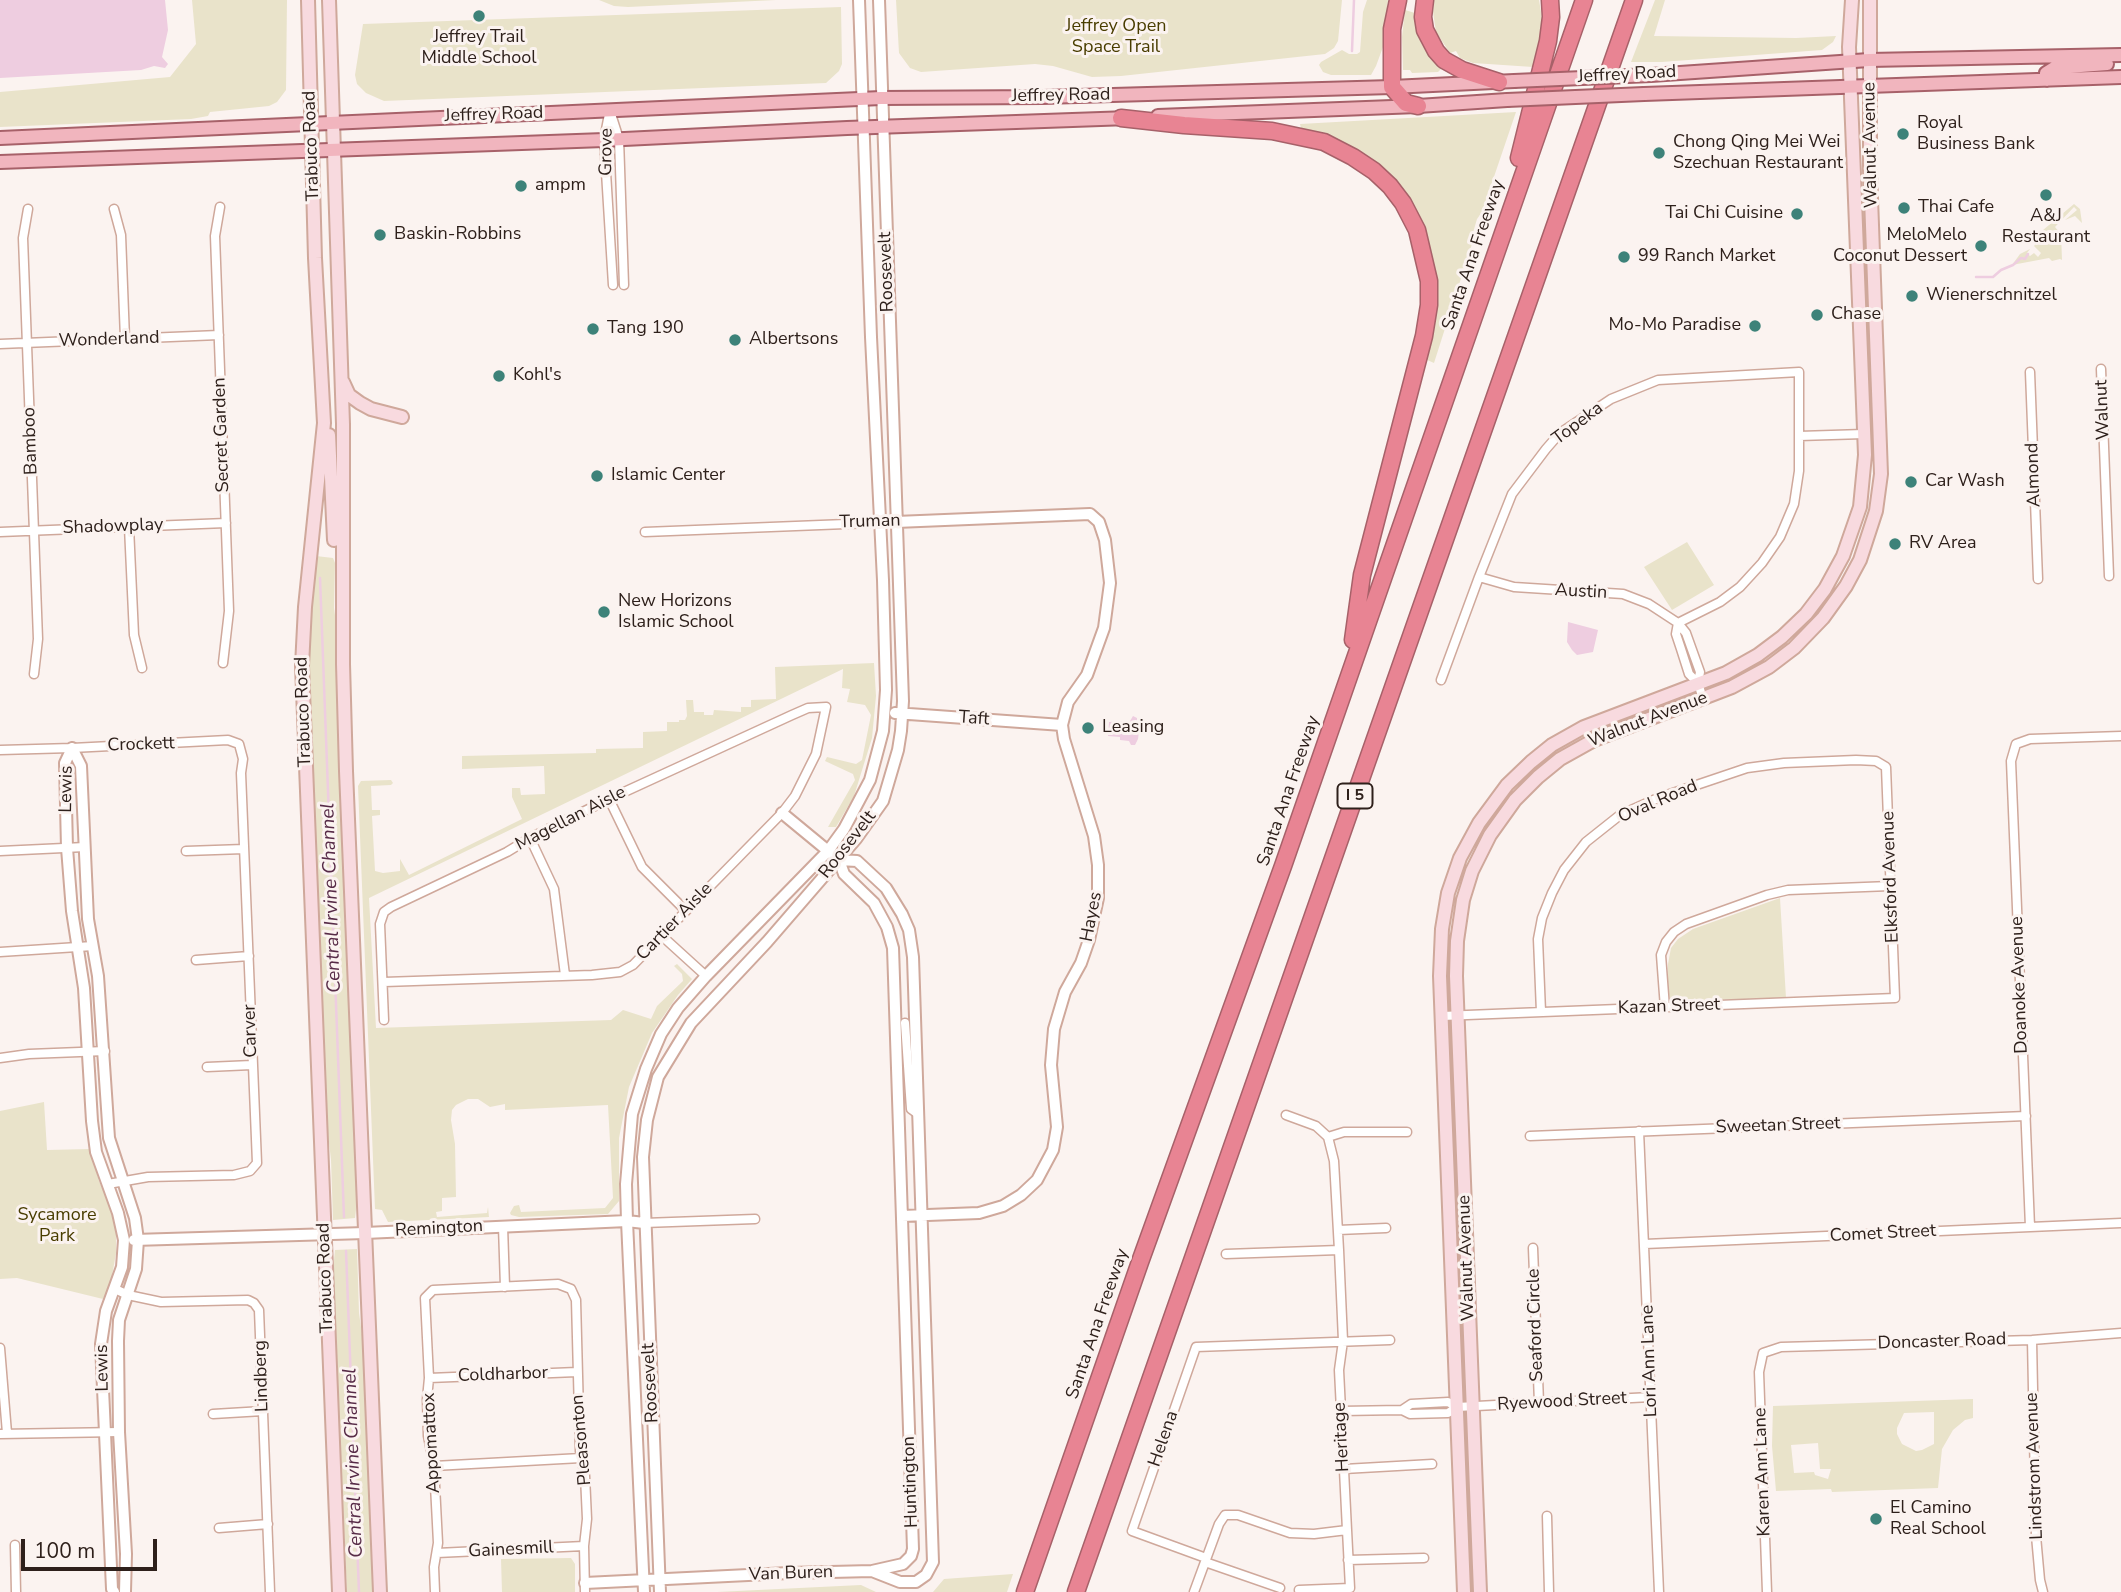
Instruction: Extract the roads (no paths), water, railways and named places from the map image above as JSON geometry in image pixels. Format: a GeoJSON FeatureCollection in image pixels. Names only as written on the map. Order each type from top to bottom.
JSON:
{"type":"FeatureCollection","features":[{"type":"Feature","properties":{"kind":"highway"},"geometry":{"type":"LineString","coordinates":[[1398,0],[1392,29],[1392,87],[1406,103],[1418,106]]}},
{"type":"Feature","properties":{"kind":"highway"},"geometry":{"type":"LineString","coordinates":[[1425,0],[1425,30],[1444,60],[1462,70],[1507,81]]}},
{"type":"Feature","properties":{"kind":"highway"},"geometry":{"type":"LineString","coordinates":[[1495,254],[1548,41],[1550,0]]}},
{"type":"Feature","properties":{"kind":"highway","name":"Santa Ana Freeway"},"geometry":{"type":"LineString","coordinates":[[1025,1592],[1349,676],[1584,0]]}},
{"type":"Feature","properties":{"kind":"highway","name":"I 5"},"geometry":{"type":"LineString","coordinates":[[1076,1592],[1634,0]]}},
{"type":"Feature","properties":{"kind":"highway"},"geometry":{"type":"LineString","coordinates":[[1121,118],[1272,131],[1324,142],[1353,157],[1390,186],[1403,203],[1417,230],[1429,281],[1429,305],[1424,336],[1362,575],[1349,676]]}},
{"type":"Feature","properties":{"kind":"main road","name":"Trabuco Road"},"geometry":{"type":"LineString","coordinates":[[308,0],[324,423],[304,607],[302,666],[339,1592]]}},
{"type":"Feature","properties":{"kind":"main road","name":"Trabuco Road"},"geometry":{"type":"LineString","coordinates":[[329,0],[341,377],[339,540],[346,771],[380,1592]]}},
{"type":"Feature","properties":{"kind":"main road","name":"Walnut Avenue"},"geometry":{"type":"LineString","coordinates":[[1464,1592],[1440,956],[1448,893],[1460,858],[1479,823],[1494,800],[1521,771],[1552,745],[1601,719],[1726,673],[1766,649],[1797,623],[1825,589],[1843,556],[1857,518],[1865,476],[1850,61],[1852,0]]}},
{"type":"Feature","properties":{"kind":"main road","name":"Walnut Avenue"},"geometry":{"type":"LineString","coordinates":[[1480,1592],[1458,1015],[1457,941],[1463,900],[1472,871],[1490,835],[1508,808],[1528,786],[1560,759],[1603,736],[1703,699],[1757,675],[1788,653],[1812,630],[1834,604],[1855,570],[1873,520],[1880,482],[1881,444],[1869,85],[1870,0]]}},
{"type":"Feature","properties":{"kind":"main road","name":"Jeffrey Road"},"geometry":{"type":"LineString","coordinates":[[0,138],[881,98],[1043,97],[1392,87],[1651,75],[1869,60],[2121,55]]}},
{"type":"Feature","properties":{"kind":"main road"},"geometry":{"type":"LineString","coordinates":[[2047,80],[2046,73],[2054,68],[2121,62]]}},
{"type":"Feature","properties":{"kind":"main road","name":"Jeffrey Road"},"geometry":{"type":"LineString","coordinates":[[0,162],[604,141],[863,127],[1418,106],[1851,85],[2121,77]]}},
{"type":"Feature","properties":{"kind":"main road"},"geometry":{"type":"LineString","coordinates":[[341,377],[345,390],[353,399],[372,409],[402,417]]}},
{"type":"Feature","properties":{"kind":"main road"},"geometry":{"type":"LineString","coordinates":[[312,540],[339,540],[331,440],[324,423]]}},
{"type":"Feature","properties":{"kind":"main road"},"geometry":{"type":"LineString","coordinates":[[1552,745],[1560,759]]}},
{"type":"Feature","properties":{"kind":"street","name":"Roosevelt"},"geometry":{"type":"LineString","coordinates":[[644,1592],[626,1184],[632,1114],[646,1069],[678,1008],[828,851],[849,821],[875,763],[886,712],[859,0]]}},
{"type":"Feature","properties":{"kind":"street","name":"Roosevelt"},"geometry":{"type":"LineString","coordinates":[[660,1592],[643,1157],[647,1120],[659,1077],[691,1023],[839,860],[883,801],[898,750],[902,714],[879,0]]}},
{"type":"Feature","properties":{"kind":"street","name":"Grove"},"geometry":{"type":"LineString","coordinates":[[610,111],[619,139],[624,285]]}},
{"type":"Feature","properties":{"kind":"street","name":"Grove"},"geometry":{"type":"LineString","coordinates":[[610,111],[604,141],[613,285]]}},
{"type":"Feature","properties":{"kind":"street","name":"Secret Garden"},"geometry":{"type":"LineString","coordinates":[[220,207],[215,236],[229,623],[223,663]]}},
{"type":"Feature","properties":{"kind":"street","name":"Bamboo"},"geometry":{"type":"LineString","coordinates":[[28,209],[23,238],[38,639],[34,674]]}},
{"type":"Feature","properties":{"kind":"street"},"geometry":{"type":"LineString","coordinates":[[114,209],[121,235],[125,339]]}},
{"type":"Feature","properties":{"kind":"street","name":"Wonderland"},"geometry":{"type":"LineString","coordinates":[[0,344],[219,335]]}},
{"type":"Feature","properties":{"kind":"street"},"geometry":{"type":"LineString","coordinates":[[871,337],[890,337]]}},
{"type":"Feature","properties":{"kind":"street","name":"Walnut"},"geometry":{"type":"LineString","coordinates":[[2101,369],[2109,576]]}},
{"type":"Feature","properties":{"kind":"street","name":"Topeka"},"geometry":{"type":"LineString","coordinates":[[1441,680],[1512,494],[1560,433],[1611,400],[1658,380],[1799,372],[1799,471],[1794,504],[1772,550],[1755,571],[1720,602],[1678,623]]}},
{"type":"Feature","properties":{"kind":"street","name":"Almond"},"geometry":{"type":"LineString","coordinates":[[2030,372],[2038,579]]}},
{"type":"Feature","properties":{"kind":"street"},"geometry":{"type":"LineString","coordinates":[[1799,436],[1864,434]]}},
{"type":"Feature","properties":{"kind":"street","name":"Truman"},"geometry":{"type":"LineString","coordinates":[[645,532],[1083,513],[1095,517],[1102,531],[1109,562],[1108,608],[1104,628],[1087,675],[1068,702],[1062,725]]}},
{"type":"Feature","properties":{"kind":"street","name":"Shadowplay"},"geometry":{"type":"LineString","coordinates":[[0,532],[226,523]]}},
{"type":"Feature","properties":{"kind":"street"},"geometry":{"type":"LineString","coordinates":[[130,527],[134,635],[142,668]]}},
{"type":"Feature","properties":{"kind":"street","name":"Austin"},"geometry":{"type":"LineString","coordinates":[[1479,577],[1514,587],[1623,594],[1649,604],[1678,623]]}},
{"type":"Feature","properties":{"kind":"street"},"geometry":{"type":"LineString","coordinates":[[1678,623],[1678,641],[1689,674],[1698,683],[1703,699]]}},
{"type":"Feature","properties":{"kind":"street","name":"Magellan Aisle"},"geometry":{"type":"LineString","coordinates":[[384,982],[380,924],[384,912],[610,799],[808,708],[827,707]]}},
{"type":"Feature","properties":{"kind":"street","name":"Cartier Aisle"},"geometry":{"type":"LineString","coordinates":[[384,982],[620,972],[633,965],[782,813],[795,796],[816,754],[827,707]]}},
{"type":"Feature","properties":{"kind":"street","name":"Taft"},"geometry":{"type":"LineString","coordinates":[[886,712],[1062,725]]}},
{"type":"Feature","properties":{"kind":"street","name":"Hayes"},"geometry":{"type":"LineString","coordinates":[[902,1216],[979,1213],[1003,1206],[1021,1195],[1037,1180],[1053,1150],[1057,1127],[1051,1065],[1054,1030],[1065,992],[1081,963],[1089,940],[1098,898],[1098,865],[1094,836],[1062,725]]}},
{"type":"Feature","properties":{"kind":"street","name":"Doanoke Avenue"},"geometry":{"type":"LineString","coordinates":[[2030,1227],[2011,761],[2016,744],[2030,739],[2121,736]]}},
{"type":"Feature","properties":{"kind":"street","name":"Crockett"},"geometry":{"type":"LineString","coordinates":[[0,750],[228,740],[239,744]]}},
{"type":"Feature","properties":{"kind":"street","name":"Carver"},"geometry":{"type":"LineString","coordinates":[[108,1184],[148,1177],[234,1175],[250,1171],[258,1159],[241,773],[243,760],[239,744]]}},
{"type":"Feature","properties":{"kind":"street","name":"Lewis"},"geometry":{"type":"LineString","coordinates":[[72,748],[81,766],[88,919],[98,976],[109,1138],[135,1218],[138,1240],[136,1269],[119,1320],[118,1340],[125,1592]]}},
{"type":"Feature","properties":{"kind":"street","name":"Lewis"},"geometry":{"type":"LineString","coordinates":[[72,748],[65,764],[67,848],[77,948],[84,988],[95,1142],[124,1240],[122,1267],[106,1311],[101,1344],[114,1592]]}},
{"type":"Feature","properties":{"kind":"street","name":"Elksford Avenue"},"geometry":{"type":"LineString","coordinates":[[1876,761],[1886,767],[1888,787],[1895,998]]}},
{"type":"Feature","properties":{"kind":"street","name":"Oval Road"},"geometry":{"type":"LineString","coordinates":[[1541,1012],[1538,939],[1542,918],[1552,893],[1564,870],[1586,842],[1620,816],[1658,799],[1747,768],[1784,763],[1876,761]]}},
{"type":"Feature","properties":{"kind":"street"},"geometry":{"type":"LineString","coordinates":[[610,799],[642,867],[686,911]]}},
{"type":"Feature","properties":{"kind":"street","name":"Huntington"},"geometry":{"type":"LineString","coordinates":[[782,813],[839,860],[844,874],[874,903],[887,927],[906,1023],[918,1114],[933,1562],[926,1575],[916,1582],[900,1582],[872,1571]]}},
{"type":"Feature","properties":{"kind":"street"},"geometry":{"type":"LineString","coordinates":[[530,838],[554,889],[565,975]]}},
{"type":"Feature","properties":{"kind":"street"},"geometry":{"type":"LineString","coordinates":[[0,851],[85,847]]}},
{"type":"Feature","properties":{"kind":"street"},"geometry":{"type":"LineString","coordinates":[[186,851],[244,849]]}},
{"type":"Feature","properties":{"kind":"street","name":"Huntington"},"geometry":{"type":"LineString","coordinates":[[839,860],[857,861],[886,888],[902,914],[912,944],[906,1023],[902,1216],[913,1549],[911,1556],[903,1564],[872,1571]]}},
{"type":"Feature","properties":{"kind":"street"},"geometry":{"type":"LineString","coordinates":[[1665,1008],[1661,955],[1674,932],[1686,924],[1788,890],[1890,886]]}},
{"type":"Feature","properties":{"kind":"street"},"geometry":{"type":"LineString","coordinates":[[662,936],[706,976]]}},
{"type":"Feature","properties":{"kind":"street"},"geometry":{"type":"LineString","coordinates":[[0,953],[93,946]]}},
{"type":"Feature","properties":{"kind":"street"},"geometry":{"type":"LineString","coordinates":[[196,960],[249,956]]}},
{"type":"Feature","properties":{"kind":"street"},"geometry":{"type":"LineString","coordinates":[[384,982],[384,1020]]}},
{"type":"Feature","properties":{"kind":"street","name":"Kazan Street"},"geometry":{"type":"LineString","coordinates":[[1442,1016],[1895,998]]}},
{"type":"Feature","properties":{"kind":"street"},"geometry":{"type":"LineString","coordinates":[[0,1058],[104,1051]]}},
{"type":"Feature","properties":{"kind":"street"},"geometry":{"type":"LineString","coordinates":[[207,1067],[252,1065]]}},
{"type":"Feature","properties":{"kind":"street"},"geometry":{"type":"LineString","coordinates":[[1286,1115],[1316,1126],[1328,1137],[1344,1132],[1407,1132]]}},
{"type":"Feature","properties":{"kind":"street","name":"Sweetan Street"},"geometry":{"type":"LineString","coordinates":[[1530,1136],[2026,1116]]}},
{"type":"Feature","properties":{"kind":"street","name":"Lori Ann Lane"},"geometry":{"type":"LineString","coordinates":[[1639,1131],[1659,1592]]}},
{"type":"Feature","properties":{"kind":"street","name":"Heritage"},"geometry":{"type":"LineString","coordinates":[[1298,1590],[1350,1588],[1339,1370],[1343,1341],[1339,1230],[1335,1161],[1328,1137]]}},
{"type":"Feature","properties":{"kind":"street","name":"Remington"},"geometry":{"type":"LineString","coordinates":[[124,1240],[324,1235],[627,1221],[644,1223],[755,1219]]}},
{"type":"Feature","properties":{"kind":"street","name":"Comet Street"},"geometry":{"type":"LineString","coordinates":[[1645,1244],[2121,1223]]}},
{"type":"Feature","properties":{"kind":"street"},"geometry":{"type":"LineString","coordinates":[[503,1226],[505,1287]]}},
{"type":"Feature","properties":{"kind":"street"},"geometry":{"type":"LineString","coordinates":[[1339,1230],[1386,1228]]}},
{"type":"Feature","properties":{"kind":"street","name":"Seaford Circle"},"geometry":{"type":"LineString","coordinates":[[1533,1248],[1539,1403]]}},
{"type":"Feature","properties":{"kind":"street"},"geometry":{"type":"LineString","coordinates":[[1226,1255],[1339,1250]]}},
{"type":"Feature","properties":{"kind":"street","name":"Pleasonton"},"geometry":{"type":"LineString","coordinates":[[505,1287],[559,1284],[571,1289],[576,1300],[581,1458],[585,1476],[587,1519],[584,1546],[585,1588]]}},
{"type":"Feature","properties":{"kind":"street","name":"Appomattox"},"geometry":{"type":"LineString","coordinates":[[435,1592],[434,1567],[437,1553],[434,1466],[428,1436],[429,1378],[424,1304],[433,1290],[505,1287]]}},
{"type":"Feature","properties":{"kind":"street","name":"Lindberg"},"geometry":{"type":"LineString","coordinates":[[115,1289],[128,1295],[162,1302],[241,1300],[254,1303],[260,1318],[270,1592]]}},
{"type":"Feature","properties":{"kind":"street","name":"Doncaster Road"},"geometry":{"type":"LineString","coordinates":[[1763,1353],[1781,1347],[2032,1340],[2121,1333]]}},
{"type":"Feature","properties":{"kind":"street"},"geometry":{"type":"LineString","coordinates":[[1343,1341],[1390,1340]]}},
{"type":"Feature","properties":{"kind":"street","name":"Lindstrom Avenue"},"geometry":{"type":"LineString","coordinates":[[2032,1340],[2036,1536],[2043,1592]]}},
{"type":"Feature","properties":{"kind":"street","name":"Helena"},"geometry":{"type":"LineString","coordinates":[[1205,1560],[1132,1531],[1196,1347],[1343,1341]]}},
{"type":"Feature","properties":{"kind":"street"},"geometry":{"type":"LineString","coordinates":[[0,1348],[4,1434],[119,1432]]}},
{"type":"Feature","properties":{"kind":"street","name":"Karen Ann Lane"},"geometry":{"type":"LineString","coordinates":[[1763,1353],[1759,1372],[1767,1592]]}},
{"type":"Feature","properties":{"kind":"street","name":"Coldharbor"},"geometry":{"type":"LineString","coordinates":[[429,1378],[577,1372]]}},
{"type":"Feature","properties":{"kind":"street","name":"Ryewood Street"},"geometry":{"type":"LineString","coordinates":[[1341,1411],[1402,1410],[1411,1404],[1448,1402],[1457,1407],[1473,1407],[1651,1397]]}},
{"type":"Feature","properties":{"kind":"street"},"geometry":{"type":"LineString","coordinates":[[213,1414],[263,1411]]}},
{"type":"Feature","properties":{"kind":"street"},"geometry":{"type":"LineString","coordinates":[[434,1466],[581,1458]]}},
{"type":"Feature","properties":{"kind":"street"},"geometry":{"type":"LineString","coordinates":[[1344,1469],[1432,1464]]}},
{"type":"Feature","properties":{"kind":"street"},"geometry":{"type":"LineString","coordinates":[[1194,1592],[1219,1524],[1225,1515],[1238,1515],[1290,1533],[1314,1534],[1347,1530]]}},
{"type":"Feature","properties":{"kind":"street"},"geometry":{"type":"LineString","coordinates":[[1546,1516],[1549,1592]]}},
{"type":"Feature","properties":{"kind":"street"},"geometry":{"type":"LineString","coordinates":[[219,1528],[268,1524]]}},
{"type":"Feature","properties":{"kind":"street"},"geometry":{"type":"LineString","coordinates":[[15,1545],[16,1592]]}},
{"type":"Feature","properties":{"kind":"street","name":"Gainesmill"},"geometry":{"type":"LineString","coordinates":[[437,1553],[584,1546]]}},
{"type":"Feature","properties":{"kind":"street"},"geometry":{"type":"LineString","coordinates":[[1348,1560],[1424,1558]]}},
{"type":"Feature","properties":{"kind":"street"},"geometry":{"type":"LineString","coordinates":[[1205,1560],[1280,1588]]}},
{"type":"Feature","properties":{"kind":"street","name":"Van Buren"},"geometry":{"type":"LineString","coordinates":[[585,1588],[660,1579],[872,1571]]}},
{"type":"Feature","properties":{"kind":"waterway"},"geometry":{"type":"LineString","coordinates":[[1352,51],[1354,0]]}},
{"type":"Feature","properties":{"kind":"waterway"},"geometry":{"type":"LineString","coordinates":[[1976,277],[1993,277],[2021,258],[2025,259],[2028,254]]}},
{"type":"Feature","properties":{"kind":"waterway","name":"Central Irvine Channel"},"geometry":{"type":"LineString","coordinates":[[320,578],[344,1217]]}},
{"type":"Feature","properties":{"kind":"waterway","name":"Central Irvine Channel"},"geometry":{"type":"LineString","coordinates":[[346,1251],[359,1592]]}},
{"type":"Feature","properties":{"kind":"place","name":"Jeffrey Trail Middle School"},"geometry":{"type":"Point","coordinates":[479,16]}},
{"type":"Feature","properties":{"kind":"place","name":"Royal Business Bank"},"geometry":{"type":"Point","coordinates":[1903,134]}},
{"type":"Feature","properties":{"kind":"place","name":"Chong Qing Mei Wei Szechuan Restaurant"},"geometry":{"type":"Point","coordinates":[1659,153]}},
{"type":"Feature","properties":{"kind":"place","name":"ampm"},"geometry":{"type":"Point","coordinates":[521,186]}},
{"type":"Feature","properties":{"kind":"place","name":"A&J Restaurant"},"geometry":{"type":"Point","coordinates":[2046,195]}},
{"type":"Feature","properties":{"kind":"place","name":"Thai Cafe"},"geometry":{"type":"Point","coordinates":[1904,208]}},
{"type":"Feature","properties":{"kind":"place","name":"Tai Chi Cuisine"},"geometry":{"type":"Point","coordinates":[1797,214]}},
{"type":"Feature","properties":{"kind":"place","name":"Baskin-Robbins"},"geometry":{"type":"Point","coordinates":[380,235]}},
{"type":"Feature","properties":{"kind":"place","name":"MeloMelo Coconut Dessert"},"geometry":{"type":"Point","coordinates":[1981,246]}},
{"type":"Feature","properties":{"kind":"place","name":"99 Ranch Market"},"geometry":{"type":"Point","coordinates":[1624,257]}},
{"type":"Feature","properties":{"kind":"place","name":"Wienerschnitzel"},"geometry":{"type":"Point","coordinates":[1912,296]}},
{"type":"Feature","properties":{"kind":"place","name":"Chase"},"geometry":{"type":"Point","coordinates":[1817,315]}},
{"type":"Feature","properties":{"kind":"place","name":"Mo-Mo Paradise"},"geometry":{"type":"Point","coordinates":[1755,326]}},
{"type":"Feature","properties":{"kind":"place","name":"Tang 190"},"geometry":{"type":"Point","coordinates":[593,329]}},
{"type":"Feature","properties":{"kind":"place","name":"Albertsons"},"geometry":{"type":"Point","coordinates":[735,340]}},
{"type":"Feature","properties":{"kind":"place","name":"Kohl's"},"geometry":{"type":"Point","coordinates":[499,376]}},
{"type":"Feature","properties":{"kind":"place","name":"Islamic Center"},"geometry":{"type":"Point","coordinates":[597,476]}},
{"type":"Feature","properties":{"kind":"place","name":"Car Wash"},"geometry":{"type":"Point","coordinates":[1911,482]}},
{"type":"Feature","properties":{"kind":"place","name":"RV Area"},"geometry":{"type":"Point","coordinates":[1895,544]}},
{"type":"Feature","properties":{"kind":"place","name":"New Horizons Islamic School"},"geometry":{"type":"Point","coordinates":[604,612]}},
{"type":"Feature","properties":{"kind":"place","name":"Leasing"},"geometry":{"type":"Point","coordinates":[1088,728]}},
{"type":"Feature","properties":{"kind":"place","name":"El Camino Real School"},"geometry":{"type":"Point","coordinates":[1876,1519]}},
{"type":"Feature","properties":{"kind":"park label","name":"Jeffrey Open Space Trail"},"geometry":{"type":"Point","coordinates":[1116,37]}},
{"type":"Feature","properties":{"kind":"park label","name":"Sycamore Park"},"geometry":{"type":"Point","coordinates":[57,1226]}}]}
